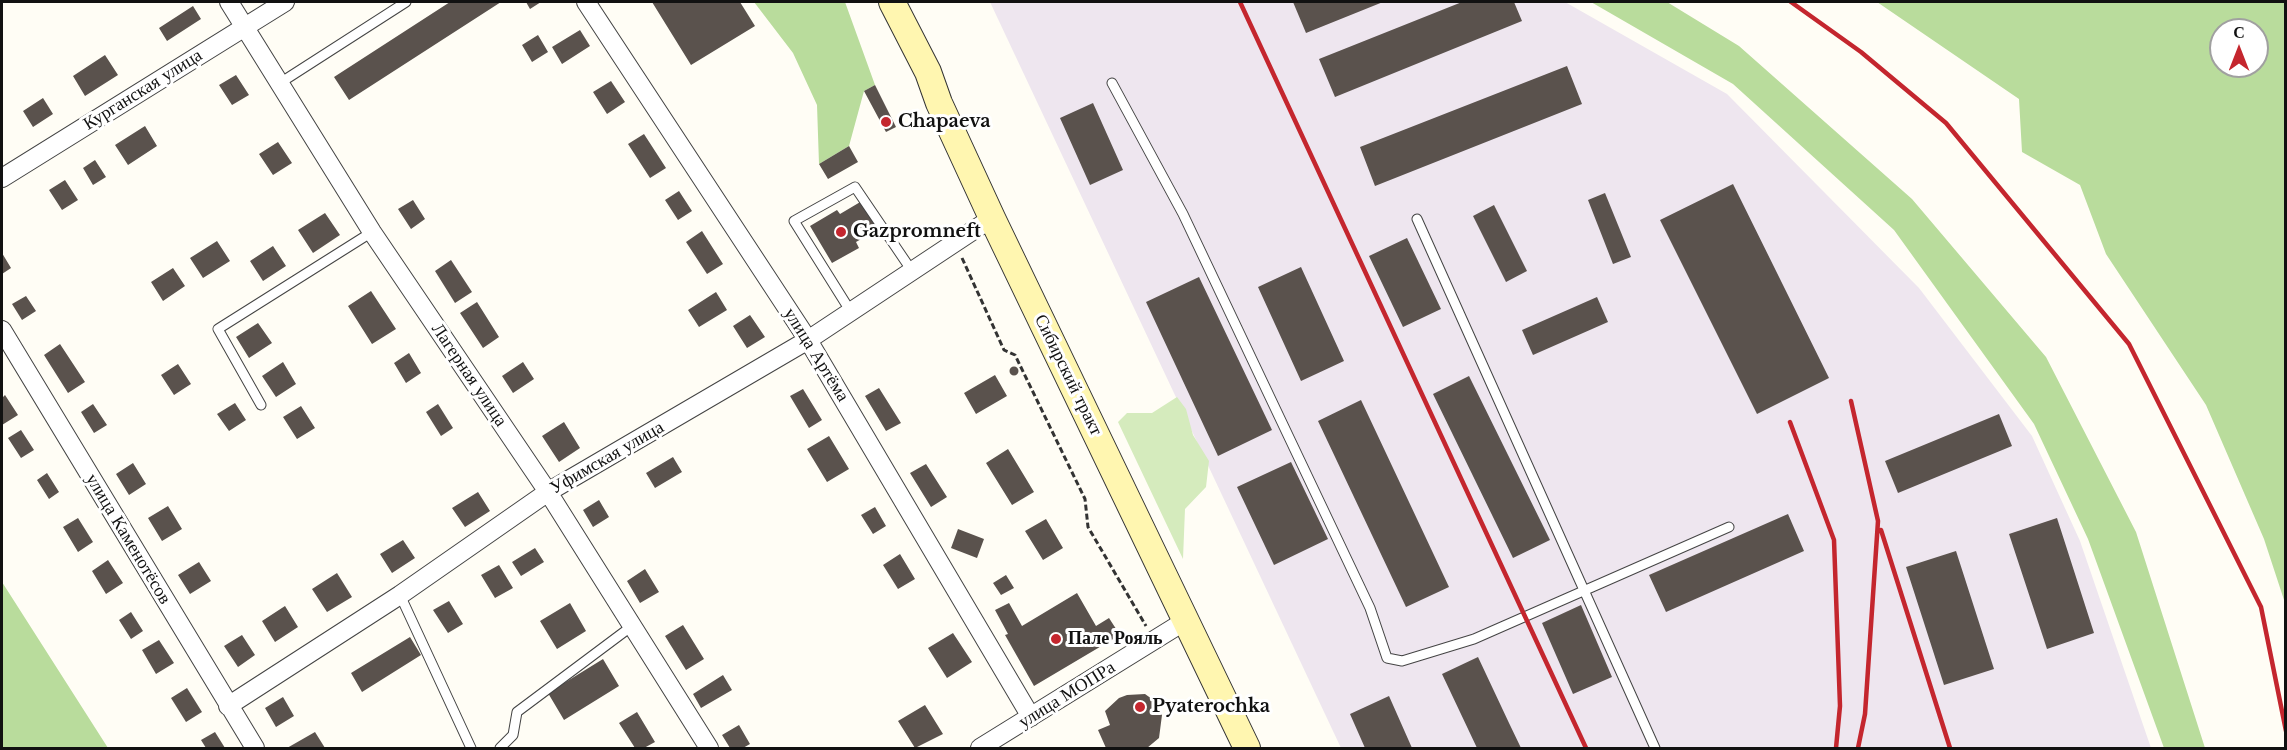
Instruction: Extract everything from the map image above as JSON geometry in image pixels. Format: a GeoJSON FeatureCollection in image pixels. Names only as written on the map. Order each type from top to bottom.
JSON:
{"type":"FeatureCollection","features":[{"type":"Feature","properties":{"kind":"main road","name":"Сибирский тракт"},"geometry":{"type":"LineString","coordinates":[[892,2],[928,72],[939,103],[992,218],[1246,748]]}},
{"type":"Feature","properties":{"kind":"street","name":"Лагерная улица"},"geometry":{"type":"LineString","coordinates":[[230,2],[372,232],[548,492],[709,748]]}},
{"type":"Feature","properties":{"kind":"street","name":"Курганская улица"},"geometry":{"type":"LineString","coordinates":[[2,178],[285,2]]}},
{"type":"Feature","properties":{"kind":"street","name":"улица Артёма"},"geometry":{"type":"LineString","coordinates":[[586,2],[808,340],[1031,717]]}},
{"type":"Feature","properties":{"kind":"street","name":"Уфимская улица"},"geometry":{"type":"LineString","coordinates":[[228,706],[400,594],[548,492],[808,340],[992,218]]}},
{"type":"Feature","properties":{"kind":"street","name":"улица Каменотёсов"},"geometry":{"type":"LineString","coordinates":[[2,330],[255,748]]}},
{"type":"Feature","properties":{"kind":"street","name":"улица МОПРа"},"geometry":{"type":"LineString","coordinates":[[980,748],[1185,621]]}},
{"type":"Feature","properties":{"kind":"lane"},"geometry":{"type":"LineString","coordinates":[[280,83],[406,2]]}},
{"type":"Feature","properties":{"kind":"lane"},"geometry":{"type":"LineString","coordinates":[[1112,83],[1183,214],[1370,608],[1387,658],[1402,660],[1474,639],[1729,527]]}},
{"type":"Feature","properties":{"kind":"lane"},"geometry":{"type":"LineString","coordinates":[[851,312],[794,220],[855,187],[912,272]]}},
{"type":"Feature","properties":{"kind":"lane"},"geometry":{"type":"LineString","coordinates":[[1417,219],[1655,748]]}},
{"type":"Feature","properties":{"kind":"lane"},"geometry":{"type":"LineString","coordinates":[[261,405],[218,329],[372,232]]}},
{"type":"Feature","properties":{"kind":"lane"},"geometry":{"type":"LineString","coordinates":[[400,594],[471,748]]}},
{"type":"Feature","properties":{"kind":"lane"},"geometry":{"type":"LineString","coordinates":[[501,748],[513,735],[517,712],[632,626]]}},
{"type":"Feature","properties":{"kind":"path"},"geometry":{"type":"LineString","coordinates":[[955,243],[1004,350],[1015,355],[1085,499],[1088,526],[1153,641]]}},
{"type":"Feature","properties":{"kind":"shaded area"},"geometry":{"type":"Polygon","coordinates":[[[990,2],[1565,2],[1727,94],[1919,288],[2032,436],[2080,541],[2151,748],[1341,748],[990,2]]]}},
{"type":"Feature","properties":{"kind":"green space"},"geometry":{"type":"Polygon","coordinates":[[[754,2],[845,2],[875,85],[864,91],[849,146],[819,164],[817,105],[793,53],[754,2]]]}},
{"type":"Feature","properties":{"kind":"green space"},"geometry":{"type":"Polygon","coordinates":[[[1591,2],[1667,2],[1739,46],[1912,199],[2046,357],[2136,532],[2205,748],[2164,748],[2088,539],[2034,424],[1894,230],[1733,84],[1591,2]]]}},
{"type":"Feature","properties":{"kind":"green space"},"geometry":{"type":"Polygon","coordinates":[[[1877,2],[2285,2],[2285,603],[2264,539],[2206,405],[2106,254],[2080,185],[2022,152],[2019,99],[1877,2]]]}},
{"type":"Feature","properties":{"kind":"green space"},"geometry":{"type":"Polygon","coordinates":[[[1177,397],[1186,409],[1193,435],[1209,461],[1206,487],[1185,509],[1183,559],[1118,422],[1127,413],[1152,413],[1177,397]]]}},
{"type":"Feature","properties":{"kind":"green space"},"geometry":{"type":"Polygon","coordinates":[[[2,582],[108,748],[2,748],[2,582]]]}},
{"type":"Feature","properties":{"kind":"building"},"geometry":{"type":"Polygon","coordinates":[[[450,2],[501,2],[349,100],[334,77],[450,2]]]}},
{"type":"Feature","properties":{"kind":"building"},"geometry":{"type":"Polygon","coordinates":[[[526,2],[541,2],[530,9],[526,2]]]}},
{"type":"Feature","properties":{"kind":"building"},"geometry":{"type":"Polygon","coordinates":[[[652,2],[740,2],[755,26],[691,65],[652,2]]]}},
{"type":"Feature","properties":{"kind":"building"},"geometry":{"type":"Polygon","coordinates":[[[1293,2],[1383,2],[1306,33],[1293,2]]]}},
{"type":"Feature","properties":{"kind":"building"},"geometry":{"type":"Polygon","coordinates":[[[1462,2],[1514,2],[1522,21],[1335,97],[1319,59],[1462,2]]]}},
{"type":"Feature","properties":{"kind":"building"},"geometry":{"type":"Polygon","coordinates":[[[193,6],[201,19],[167,41],[159,28],[193,6]]]}},
{"type":"Feature","properties":{"kind":"building"},"geometry":{"type":"Polygon","coordinates":[[[580,30],[590,46],[562,64],[552,47],[580,30]]]}},
{"type":"Feature","properties":{"kind":"building"},"geometry":{"type":"Polygon","coordinates":[[[538,35],[548,52],[532,62],[522,45],[538,35]]]}},
{"type":"Feature","properties":{"kind":"building"},"geometry":{"type":"Polygon","coordinates":[[[105,55],[118,75],[85,96],[73,76],[105,55]]]}},
{"type":"Feature","properties":{"kind":"building"},"geometry":{"type":"Polygon","coordinates":[[[1567,66],[1582,104],[1375,186],[1360,147],[1567,66]]]}},
{"type":"Feature","properties":{"kind":"building"},"geometry":{"type":"Polygon","coordinates":[[[236,75],[249,95],[232,105],[219,85],[236,75]]]}},
{"type":"Feature","properties":{"kind":"building"},"geometry":{"type":"Polygon","coordinates":[[[611,81],[625,102],[607,114],[593,92],[611,81]]]}},
{"type":"Feature","properties":{"kind":"building"},"geometry":{"type":"Polygon","coordinates":[[[875,85],[896,127],[886,132],[864,91],[875,85]]]}},
{"type":"Feature","properties":{"kind":"building"},"geometry":{"type":"Polygon","coordinates":[[[43,98],[53,114],[33,127],[23,111],[43,98]]]}},
{"type":"Feature","properties":{"kind":"building"},"geometry":{"type":"Polygon","coordinates":[[[1093,103],[1123,170],[1090,185],[1060,118],[1093,103]]]}},
{"type":"Feature","properties":{"kind":"building"},"geometry":{"type":"Polygon","coordinates":[[[145,126],[157,146],[128,165],[115,145],[145,126]]]}},
{"type":"Feature","properties":{"kind":"building"},"geometry":{"type":"Polygon","coordinates":[[[644,134],[666,168],[650,178],[628,144],[644,134]]]}},
{"type":"Feature","properties":{"kind":"building"},"geometry":{"type":"Polygon","coordinates":[[[278,142],[292,163],[273,175],[259,154],[278,142]]]}},
{"type":"Feature","properties":{"kind":"building"},"geometry":{"type":"Polygon","coordinates":[[[849,146],[858,162],[828,179],[819,164],[849,146]]]}},
{"type":"Feature","properties":{"kind":"building"},"geometry":{"type":"Polygon","coordinates":[[[95,160],[106,177],[93,185],[83,168],[95,160]]]}},
{"type":"Feature","properties":{"kind":"building"},"geometry":{"type":"Polygon","coordinates":[[[65,180],[78,200],[62,210],[49,190],[65,180]]]}},
{"type":"Feature","properties":{"kind":"building"},"geometry":{"type":"Polygon","coordinates":[[[1733,184],[1829,378],[1757,414],[1660,220],[1733,184]]]}},
{"type":"Feature","properties":{"kind":"building"},"geometry":{"type":"Polygon","coordinates":[[[679,191],[692,211],[678,220],[665,200],[679,191]]]}},
{"type":"Feature","properties":{"kind":"building"},"geometry":{"type":"Polygon","coordinates":[[[1605,193],[1631,257],[1613,264],[1588,200],[1605,193]]]}},
{"type":"Feature","properties":{"kind":"building"},"geometry":{"type":"Polygon","coordinates":[[[867,198],[884,226],[856,242],[859,248],[832,263],[810,226],[837,210],[840,214],[867,198]]]}},
{"type":"Feature","properties":{"kind":"building"},"geometry":{"type":"Polygon","coordinates":[[[413,200],[425,219],[411,229],[398,209],[413,200]]]}},
{"type":"Feature","properties":{"kind":"building"},"geometry":{"type":"Polygon","coordinates":[[[1494,205],[1527,271],[1506,282],[1473,216],[1494,205]]]}},
{"type":"Feature","properties":{"kind":"building"},"geometry":{"type":"Polygon","coordinates":[[[325,213],[340,235],[313,253],[298,230],[325,213]]]}},
{"type":"Feature","properties":{"kind":"building"},"geometry":{"type":"Polygon","coordinates":[[[702,231],[723,264],[707,274],[686,242],[702,231]]]}},
{"type":"Feature","properties":{"kind":"building"},"geometry":{"type":"Polygon","coordinates":[[[1407,238],[1441,309],[1403,327],[1369,256],[1407,238]]]}},
{"type":"Feature","properties":{"kind":"building"},"geometry":{"type":"Polygon","coordinates":[[[217,241],[230,261],[203,278],[190,258],[217,241]]]}},
{"type":"Feature","properties":{"kind":"building"},"geometry":{"type":"Polygon","coordinates":[[[273,246],[286,266],[263,281],[250,261],[273,246]]]}},
{"type":"Feature","properties":{"kind":"building"},"geometry":{"type":"Polygon","coordinates":[[[2,253],[11,268],[2,274],[2,253]]]}},
{"type":"Feature","properties":{"kind":"building"},"geometry":{"type":"Polygon","coordinates":[[[451,260],[472,292],[455,303],[435,271],[451,260]]]}},
{"type":"Feature","properties":{"kind":"building"},"geometry":{"type":"Polygon","coordinates":[[[1301,267],[1344,361],[1301,381],[1258,287],[1301,267]]]}},
{"type":"Feature","properties":{"kind":"building"},"geometry":{"type":"Polygon","coordinates":[[[173,268],[185,286],[163,301],[151,282],[173,268]]]}},
{"type":"Feature","properties":{"kind":"building"},"geometry":{"type":"Polygon","coordinates":[[[1199,277],[1272,430],[1218,456],[1146,302],[1199,277]]]}},
{"type":"Feature","properties":{"kind":"building"},"geometry":{"type":"Polygon","coordinates":[[[371,291],[396,329],[372,344],[348,306],[371,291]]]}},
{"type":"Feature","properties":{"kind":"building"},"geometry":{"type":"Polygon","coordinates":[[[716,292],[727,310],[699,327],[688,310],[716,292]]]}},
{"type":"Feature","properties":{"kind":"building"},"geometry":{"type":"Polygon","coordinates":[[[26,296],[36,311],[22,320],[12,304],[26,296]]]}},
{"type":"Feature","properties":{"kind":"building"},"geometry":{"type":"Polygon","coordinates":[[[1597,297],[1608,322],[1533,355],[1522,330],[1597,297]]]}},
{"type":"Feature","properties":{"kind":"building"},"geometry":{"type":"Polygon","coordinates":[[[477,302],[499,337],[483,348],[460,313],[477,302]]]}},
{"type":"Feature","properties":{"kind":"building"},"geometry":{"type":"Polygon","coordinates":[[[750,315],[765,337],[747,348],[733,326],[750,315]]]}},
{"type":"Feature","properties":{"kind":"building"},"geometry":{"type":"Polygon","coordinates":[[[258,323],[272,343],[249,358],[236,337],[258,323]]]}},
{"type":"Feature","properties":{"kind":"building"},"geometry":{"type":"Polygon","coordinates":[[[60,344],[85,382],[68,393],[44,355],[60,344]]]}},
{"type":"Feature","properties":{"kind":"building"},"geometry":{"type":"Polygon","coordinates":[[[409,353],[421,373],[406,383],[394,363],[409,353]]]}},
{"type":"Feature","properties":{"kind":"building"},"geometry":{"type":"Polygon","coordinates":[[[283,362],[296,384],[276,397],[262,376],[283,362]]]}},
{"type":"Feature","properties":{"kind":"building"},"geometry":{"type":"Polygon","coordinates":[[[523,362],[534,379],[513,393],[502,376],[523,362]]]}},
{"type":"Feature","properties":{"kind":"building"},"geometry":{"type":"Polygon","coordinates":[[[178,364],[191,384],[174,395],[161,375],[178,364]]]}},
{"type":"Feature","properties":{"kind":"building"},"geometry":{"type":"Polygon","coordinates":[[[1014,367],[1018,371],[1014,375],[1010,371],[1014,367]]]}},
{"type":"Feature","properties":{"kind":"building"},"geometry":{"type":"Polygon","coordinates":[[[995,375],[1007,396],[976,414],[964,393],[995,375]]]}},
{"type":"Feature","properties":{"kind":"building"},"geometry":{"type":"Polygon","coordinates":[[[1469,376],[1550,540],[1513,558],[1433,394],[1469,376]]]}},
{"type":"Feature","properties":{"kind":"building"},"geometry":{"type":"Polygon","coordinates":[[[879,388],[901,423],[886,431],[865,396],[879,388]]]}},
{"type":"Feature","properties":{"kind":"building"},"geometry":{"type":"Polygon","coordinates":[[[803,389],[822,420],[809,428],[790,396],[803,389]]]}},
{"type":"Feature","properties":{"kind":"building"},"geometry":{"type":"Polygon","coordinates":[[[5,395],[18,415],[2,425],[2,398],[5,395]]]}},
{"type":"Feature","properties":{"kind":"building"},"geometry":{"type":"Polygon","coordinates":[[[1361,400],[1449,587],[1406,607],[1318,421],[1361,400]]]}},
{"type":"Feature","properties":{"kind":"building"},"geometry":{"type":"Polygon","coordinates":[[[235,403],[246,420],[229,431],[217,414],[235,403]]]}},
{"type":"Feature","properties":{"kind":"building"},"geometry":{"type":"Polygon","coordinates":[[[93,404],[107,425],[94,433],[81,412],[93,404]]]}},
{"type":"Feature","properties":{"kind":"building"},"geometry":{"type":"Polygon","coordinates":[[[438,404],[453,428],[441,436],[426,412],[438,404]]]}},
{"type":"Feature","properties":{"kind":"building"},"geometry":{"type":"Polygon","coordinates":[[[301,406],[315,428],[297,439],[283,417],[301,406]]]}},
{"type":"Feature","properties":{"kind":"building"},"geometry":{"type":"Polygon","coordinates":[[[1999,414],[2012,446],[1898,493],[1885,461],[1999,414]]]}},
{"type":"Feature","properties":{"kind":"building"},"geometry":{"type":"Polygon","coordinates":[[[564,422],[580,448],[559,462],[542,436],[564,422]]]}},
{"type":"Feature","properties":{"kind":"building"},"geometry":{"type":"Polygon","coordinates":[[[21,430],[34,450],[21,458],[8,438],[21,430]]]}},
{"type":"Feature","properties":{"kind":"building"},"geometry":{"type":"Polygon","coordinates":[[[829,436],[849,469],[827,482],[807,449],[829,436]]]}},
{"type":"Feature","properties":{"kind":"building"},"geometry":{"type":"Polygon","coordinates":[[[1008,449],[1034,492],[1012,505],[986,463],[1008,449]]]}},
{"type":"Feature","properties":{"kind":"building"},"geometry":{"type":"Polygon","coordinates":[[[673,457],[682,472],[655,488],[646,473],[673,457]]]}},
{"type":"Feature","properties":{"kind":"building"},"geometry":{"type":"Polygon","coordinates":[[[1291,462],[1328,539],[1274,565],[1237,487],[1291,462]]]}},
{"type":"Feature","properties":{"kind":"building"},"geometry":{"type":"Polygon","coordinates":[[[133,463],[146,484],[129,495],[116,474],[133,463]]]}},
{"type":"Feature","properties":{"kind":"building"},"geometry":{"type":"Polygon","coordinates":[[[926,464],[947,497],[931,507],[910,473],[926,464]]]}},
{"type":"Feature","properties":{"kind":"building"},"geometry":{"type":"Polygon","coordinates":[[[47,473],[59,492],[49,499],[37,480],[47,473]]]}},
{"type":"Feature","properties":{"kind":"building"},"geometry":{"type":"Polygon","coordinates":[[[478,492],[490,511],[465,527],[452,508],[478,492]]]}},
{"type":"Feature","properties":{"kind":"building"},"geometry":{"type":"Polygon","coordinates":[[[599,500],[609,517],[593,527],[583,510],[599,500]]]}},
{"type":"Feature","properties":{"kind":"building"},"geometry":{"type":"Polygon","coordinates":[[[168,506],[182,529],[162,541],[148,518],[168,506]]]}},
{"type":"Feature","properties":{"kind":"building"},"geometry":{"type":"Polygon","coordinates":[[[875,507],[886,526],[873,534],[861,515],[875,507]]]}},
{"type":"Feature","properties":{"kind":"building"},"geometry":{"type":"Polygon","coordinates":[[[1788,514],[1804,551],[1666,612],[1649,575],[1788,514]]]}},
{"type":"Feature","properties":{"kind":"building"},"geometry":{"type":"Polygon","coordinates":[[[78,518],[93,542],[78,552],[63,527],[78,518]]]}},
{"type":"Feature","properties":{"kind":"building"},"geometry":{"type":"Polygon","coordinates":[[[2057,518],[2094,633],[2047,649],[2009,534],[2057,518]]]}},
{"type":"Feature","properties":{"kind":"building"},"geometry":{"type":"Polygon","coordinates":[[[1046,519],[1063,548],[1043,560],[1025,531],[1046,519]]]}},
{"type":"Feature","properties":{"kind":"building"},"geometry":{"type":"Polygon","coordinates":[[[958,529],[984,539],[977,558],[951,548],[958,529]]]}},
{"type":"Feature","properties":{"kind":"building"},"geometry":{"type":"Polygon","coordinates":[[[403,540],[415,558],[392,573],[380,554],[403,540]]]}},
{"type":"Feature","properties":{"kind":"building"},"geometry":{"type":"Polygon","coordinates":[[[535,548],[544,562],[521,576],[512,562],[535,548]]]}},
{"type":"Feature","properties":{"kind":"building"},"geometry":{"type":"Polygon","coordinates":[[[1956,551],[1994,669],[1944,685],[1906,567],[1956,551]]]}},
{"type":"Feature","properties":{"kind":"building"},"geometry":{"type":"Polygon","coordinates":[[[900,554],[915,579],[898,589],[883,565],[900,554]]]}},
{"type":"Feature","properties":{"kind":"building"},"geometry":{"type":"Polygon","coordinates":[[[108,560],[123,583],[106,594],[92,571],[108,560]]]}},
{"type":"Feature","properties":{"kind":"building"},"geometry":{"type":"Polygon","coordinates":[[[199,562],[211,581],[190,594],[178,575],[199,562]]]}},
{"type":"Feature","properties":{"kind":"building"},"geometry":{"type":"Polygon","coordinates":[[[499,565],[513,588],[495,598],[481,575],[499,565]]]}},
{"type":"Feature","properties":{"kind":"building"},"geometry":{"type":"Polygon","coordinates":[[[645,569],[659,592],[640,603],[627,581],[645,569]]]}},
{"type":"Feature","properties":{"kind":"building"},"geometry":{"type":"Polygon","coordinates":[[[337,573],[352,597],[327,612],[312,589],[337,573]]]}},
{"type":"Feature","properties":{"kind":"building"},"geometry":{"type":"Polygon","coordinates":[[[1006,575],[1014,588],[1001,595],[993,583],[1006,575]]]}},
{"type":"Feature","properties":{"kind":"building","name":"Пале Рояль"},"geometry":{"type":"Polygon","coordinates":[[[1077,593],[1096,626],[1109,618],[1120,635],[1034,686],[1005,635],[1008,634],[995,610],[1009,603],[1022,626],[1077,593]]]}},
{"type":"Feature","properties":{"kind":"building"},"geometry":{"type":"Polygon","coordinates":[[[449,601],[463,624],[448,633],[433,610],[449,601]]]}},
{"type":"Feature","properties":{"kind":"building"},"geometry":{"type":"Polygon","coordinates":[[[570,603],[586,631],[557,649],[540,621],[570,603]]]}},
{"type":"Feature","properties":{"kind":"building"},"geometry":{"type":"Polygon","coordinates":[[[1581,605],[1612,677],[1573,694],[1542,623],[1581,605]]]}},
{"type":"Feature","properties":{"kind":"building"},"geometry":{"type":"Polygon","coordinates":[[[285,606],[298,627],[275,642],[262,621],[285,606]]]}},
{"type":"Feature","properties":{"kind":"building"},"geometry":{"type":"Polygon","coordinates":[[[131,612],[143,631],[131,639],[119,620],[131,612]]]}},
{"type":"Feature","properties":{"kind":"building"},"geometry":{"type":"Polygon","coordinates":[[[683,625],[704,659],[686,670],[665,636],[683,625]]]}},
{"type":"Feature","properties":{"kind":"building"},"geometry":{"type":"Polygon","coordinates":[[[953,633],[972,662],[947,678],[928,648],[953,633]]]}},
{"type":"Feature","properties":{"kind":"building"},"geometry":{"type":"Polygon","coordinates":[[[242,635],[255,655],[238,667],[224,646],[242,635]]]}},
{"type":"Feature","properties":{"kind":"building"},"geometry":{"type":"Polygon","coordinates":[[[410,637],[421,655],[362,692],[351,673],[410,637]]]}},
{"type":"Feature","properties":{"kind":"building"},"geometry":{"type":"Polygon","coordinates":[[[159,640],[174,663],[156,674],[142,650],[159,640]]]}},
{"type":"Feature","properties":{"kind":"building"},"geometry":{"type":"Polygon","coordinates":[[[1478,657],[1521,748],[1477,748],[1442,674],[1478,657]]]}},
{"type":"Feature","properties":{"kind":"building"},"geometry":{"type":"Polygon","coordinates":[[[603,659],[619,686],[564,720],[548,693],[603,659]]]}},
{"type":"Feature","properties":{"kind":"building"},"geometry":{"type":"Polygon","coordinates":[[[723,675],[732,690],[701,708],[693,694],[723,675]]]}},
{"type":"Feature","properties":{"kind":"building"},"geometry":{"type":"Polygon","coordinates":[[[187,688],[202,712],[186,722],[171,698],[187,688]]]}},
{"type":"Feature","properties":{"kind":"building"},"geometry":{"type":"Polygon","coordinates":[[[1145,694],[1152,699],[1162,715],[1159,738],[1147,748],[1106,748],[1098,730],[1110,725],[1105,711],[1119,698],[1145,694]]]}},
{"type":"Feature","properties":{"kind":"building"},"geometry":{"type":"Polygon","coordinates":[[[1389,696],[1412,748],[1365,748],[1350,714],[1389,696]]]}},
{"type":"Feature","properties":{"kind":"building"},"geometry":{"type":"Polygon","coordinates":[[[283,697],[294,716],[276,727],[265,708],[283,697]]]}},
{"type":"Feature","properties":{"kind":"building"},"geometry":{"type":"Polygon","coordinates":[[[925,705],[943,734],[915,748],[898,721],[925,705]]]}},
{"type":"Feature","properties":{"kind":"building"},"geometry":{"type":"Polygon","coordinates":[[[637,712],[655,742],[644,748],[635,748],[619,723],[637,712]]]}},
{"type":"Feature","properties":{"kind":"building"},"geometry":{"type":"Polygon","coordinates":[[[739,725],[750,744],[743,748],[730,748],[722,735],[739,725]]]}},
{"type":"Feature","properties":{"kind":"building"},"geometry":{"type":"Polygon","coordinates":[[[215,732],[225,748],[206,748],[201,740],[215,732]]]}},
{"type":"Feature","properties":{"kind":"building"},"geometry":{"type":"Polygon","coordinates":[[[315,732],[325,748],[287,748],[315,732]]]}},
{"type":"Feature","properties":{"kind":"railway"},"geometry":{"type":"LineString","coordinates":[[1240,2],[1586,748]]}},
{"type":"Feature","properties":{"kind":"railway"},"geometry":{"type":"LineString","coordinates":[[1791,2],[1861,52],[1946,123],[2129,344],[2261,607],[2286,731]]}},
{"type":"Feature","properties":{"kind":"railway"},"geometry":{"type":"LineString","coordinates":[[1851,401],[1878,521],[1865,714],[1858,748]]}},
{"type":"Feature","properties":{"kind":"railway"},"geometry":{"type":"LineString","coordinates":[[1790,422],[1834,540],[1840,706],[1836,748]]}},
{"type":"Feature","properties":{"kind":"railway"},"geometry":{"type":"LineString","coordinates":[[1881,530],[1950,748]]}},
{"type":"Feature","properties":{"kind":"place","name":"Chapaeva"},"geometry":{"type":"Point","coordinates":[886,122]}},
{"type":"Feature","properties":{"kind":"place","name":"Gazpromneft"},"geometry":{"type":"Point","coordinates":[841,232]}},
{"type":"Feature","properties":{"kind":"place","name":"Пале Рояль"},"geometry":{"type":"Point","coordinates":[1056,639]}},
{"type":"Feature","properties":{"kind":"place","name":"Pyaterochka"},"geometry":{"type":"Point","coordinates":[1140,707]}}]}
